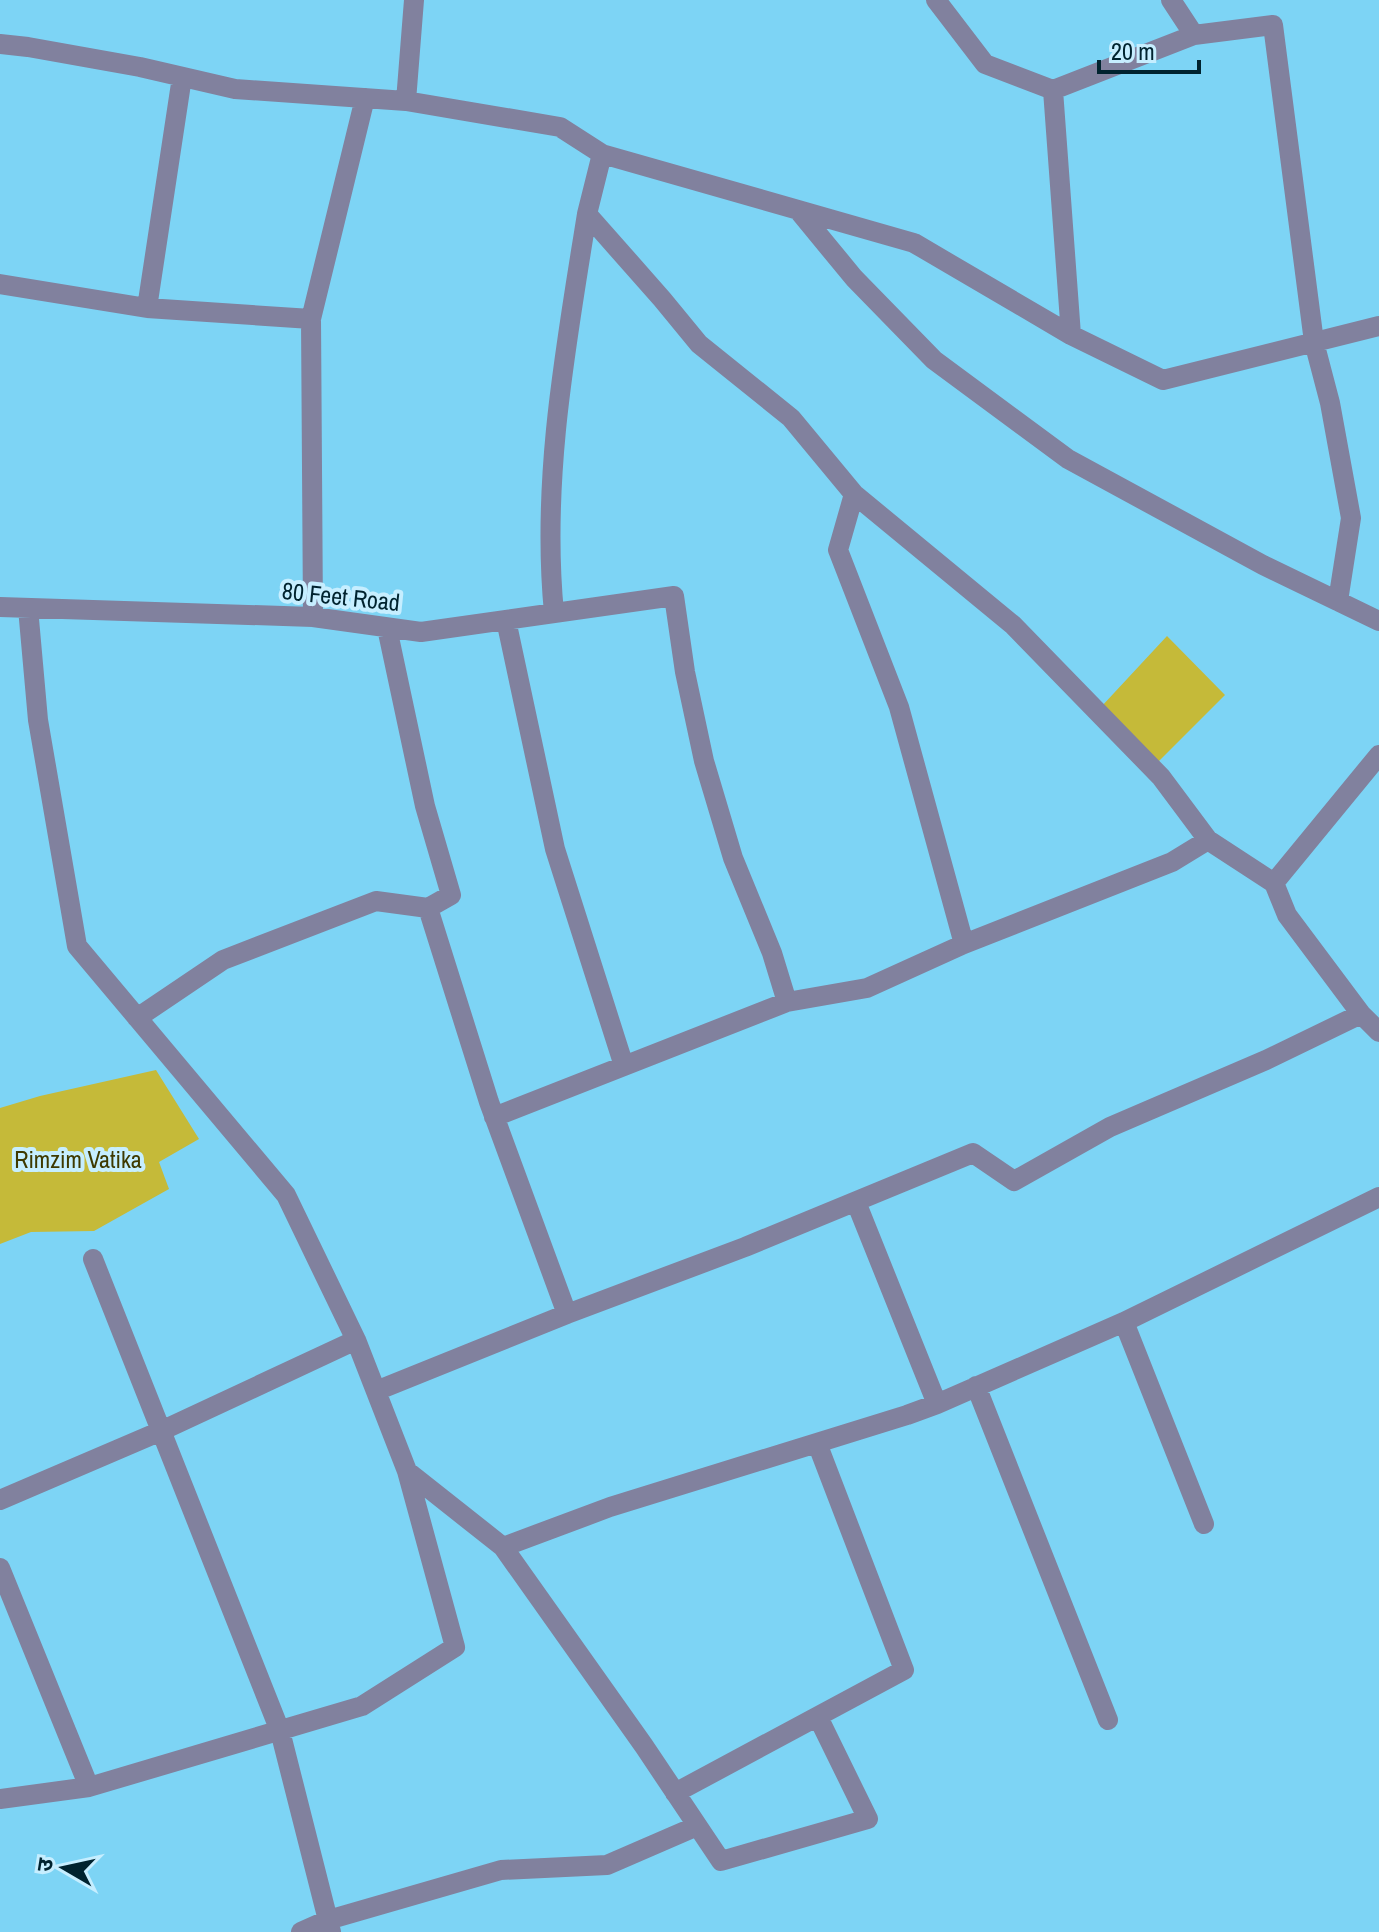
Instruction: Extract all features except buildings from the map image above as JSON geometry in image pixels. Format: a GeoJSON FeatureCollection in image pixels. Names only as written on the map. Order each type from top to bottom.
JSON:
{"type":"FeatureCollection","features":[{"type":"Feature","properties":{"kind":"street"},"geometry":{"type":"LineString","coordinates":[[406,101],[414,0]]}},
{"type":"Feature","properties":{"kind":"street"},"geometry":{"type":"LineString","coordinates":[[936,0],[985,64],[1053,90],[1194,35],[1273,25],[1314,342],[1330,403],[1351,518],[1338,601]]}},
{"type":"Feature","properties":{"kind":"street"},"geometry":{"type":"LineString","coordinates":[[1171,0],[1194,35]]}},
{"type":"Feature","properties":{"kind":"street"},"geometry":{"type":"LineString","coordinates":[[0,44],[140,67],[235,89],[406,101],[560,127],[602,154],[914,243],[1071,335],[1163,380],[1379,326]]}},
{"type":"Feature","properties":{"kind":"street"},"geometry":{"type":"LineString","coordinates":[[147,308],[182,77]]}},
{"type":"Feature","properties":{"kind":"street"},"geometry":{"type":"LineString","coordinates":[[1053,90],[1071,335]]}},
{"type":"Feature","properties":{"kind":"street"},"geometry":{"type":"LineString","coordinates":[[313,617],[311,319],[365,98]]}},
{"type":"Feature","properties":{"kind":"street"},"geometry":{"type":"LineString","coordinates":[[554,613],[550,518],[555,427],[587,214],[602,154]]}},
{"type":"Feature","properties":{"kind":"street"},"geometry":{"type":"LineString","coordinates":[[798,210],[854,278],[934,360],[1068,459],[1263,565],[1379,621]]}},
{"type":"Feature","properties":{"kind":"street"},"geometry":{"type":"LineString","coordinates":[[587,214],[699,344],[791,418],[854,494],[1013,625],[1161,777],[1208,840],[1274,883],[1287,915],[1361,1014],[1379,1032]]}},
{"type":"Feature","properties":{"kind":"street"},"geometry":{"type":"LineString","coordinates":[[0,284],[147,308],[311,319]]}},
{"type":"Feature","properties":{"kind":"street"},"geometry":{"type":"LineString","coordinates":[[854,494],[838,550],[899,707],[964,944]]}},
{"type":"Feature","properties":{"kind":"street","name":"80 Feet Road"},"geometry":{"type":"LineString","coordinates":[[0,607],[313,617],[421,632],[674,596],[685,672],[704,761],[733,858],[772,953],[787,1002]]}},
{"type":"Feature","properties":{"kind":"street"},"geometry":{"type":"LineString","coordinates":[[0,1799],[89,1787],[362,1706],[455,1647],[407,1471],[356,1340],[286,1195],[77,946],[38,720],[28,608]]}},
{"type":"Feature","properties":{"kind":"street"},"geometry":{"type":"LineString","coordinates":[[506,620],[555,849],[624,1066]]}},
{"type":"Feature","properties":{"kind":"street"},"geometry":{"type":"LineString","coordinates":[[137,1018],[223,960],[376,901],[428,908],[451,895],[425,806],[387,628]]}},
{"type":"Feature","properties":{"kind":"street"},"geometry":{"type":"LineString","coordinates":[[1274,883],[1379,755]]}},
{"type":"Feature","properties":{"kind":"street"},"geometry":{"type":"LineString","coordinates":[[494,1117],[787,1002],[867,988],[964,944],[1172,862],[1208,840]]}},
{"type":"Feature","properties":{"kind":"street"},"geometry":{"type":"LineString","coordinates":[[428,908],[494,1117],[567,1314]]}},
{"type":"Feature","properties":{"kind":"street"},"geometry":{"type":"LineString","coordinates":[[376,1391],[745,1247],[973,1153],[1014,1181],[1110,1127],[1266,1060],[1361,1014]]}},
{"type":"Feature","properties":{"kind":"street"},"geometry":{"type":"LineString","coordinates":[[503,1547],[610,1507],[937,1404],[1124,1322],[1379,1197]]}},
{"type":"Feature","properties":{"kind":"street"},"geometry":{"type":"LineString","coordinates":[[856,1202],[937,1404]]}},
{"type":"Feature","properties":{"kind":"street"},"geometry":{"type":"LineString","coordinates":[[93,1259],[280,1731],[329,1926]]}},
{"type":"Feature","properties":{"kind":"street"},"geometry":{"type":"LineString","coordinates":[[1124,1322],[1204,1524]]}},
{"type":"Feature","properties":{"kind":"street"},"geometry":{"type":"LineString","coordinates":[[0,1500],[161,1431],[356,1340]]}},
{"type":"Feature","properties":{"kind":"street"},"geometry":{"type":"LineString","coordinates":[[976,1386],[1108,1720]]}},
{"type":"Feature","properties":{"kind":"street"},"geometry":{"type":"LineString","coordinates":[[675,1793],[904,1670],[817,1443]]}},
{"type":"Feature","properties":{"kind":"street"},"geometry":{"type":"LineString","coordinates":[[407,1471],[503,1547],[721,1861],[868,1819],[818,1717]]}},
{"type":"Feature","properties":{"kind":"street"},"geometry":{"type":"LineString","coordinates":[[0,1568],[89,1787]]}},
{"type":"Feature","properties":{"kind":"street"},"geometry":{"type":"LineString","coordinates":[[301,1932],[329,1926],[501,1870],[607,1865],[697,1826]]}},
{"type":"Feature","properties":{"kind":"green space"},"geometry":{"type":"Polygon","coordinates":[[[1167,636],[1225,695],[1158,762],[1101,707],[1167,636]]]}},
{"type":"Feature","properties":{"kind":"green space","name":"Rimzim Vatika"},"geometry":{"type":"Polygon","coordinates":[[[156,1070],[199,1139],[159,1162],[169,1189],[94,1231],[31,1232],[0,1244],[0,1108],[156,1070]]]}}]}
